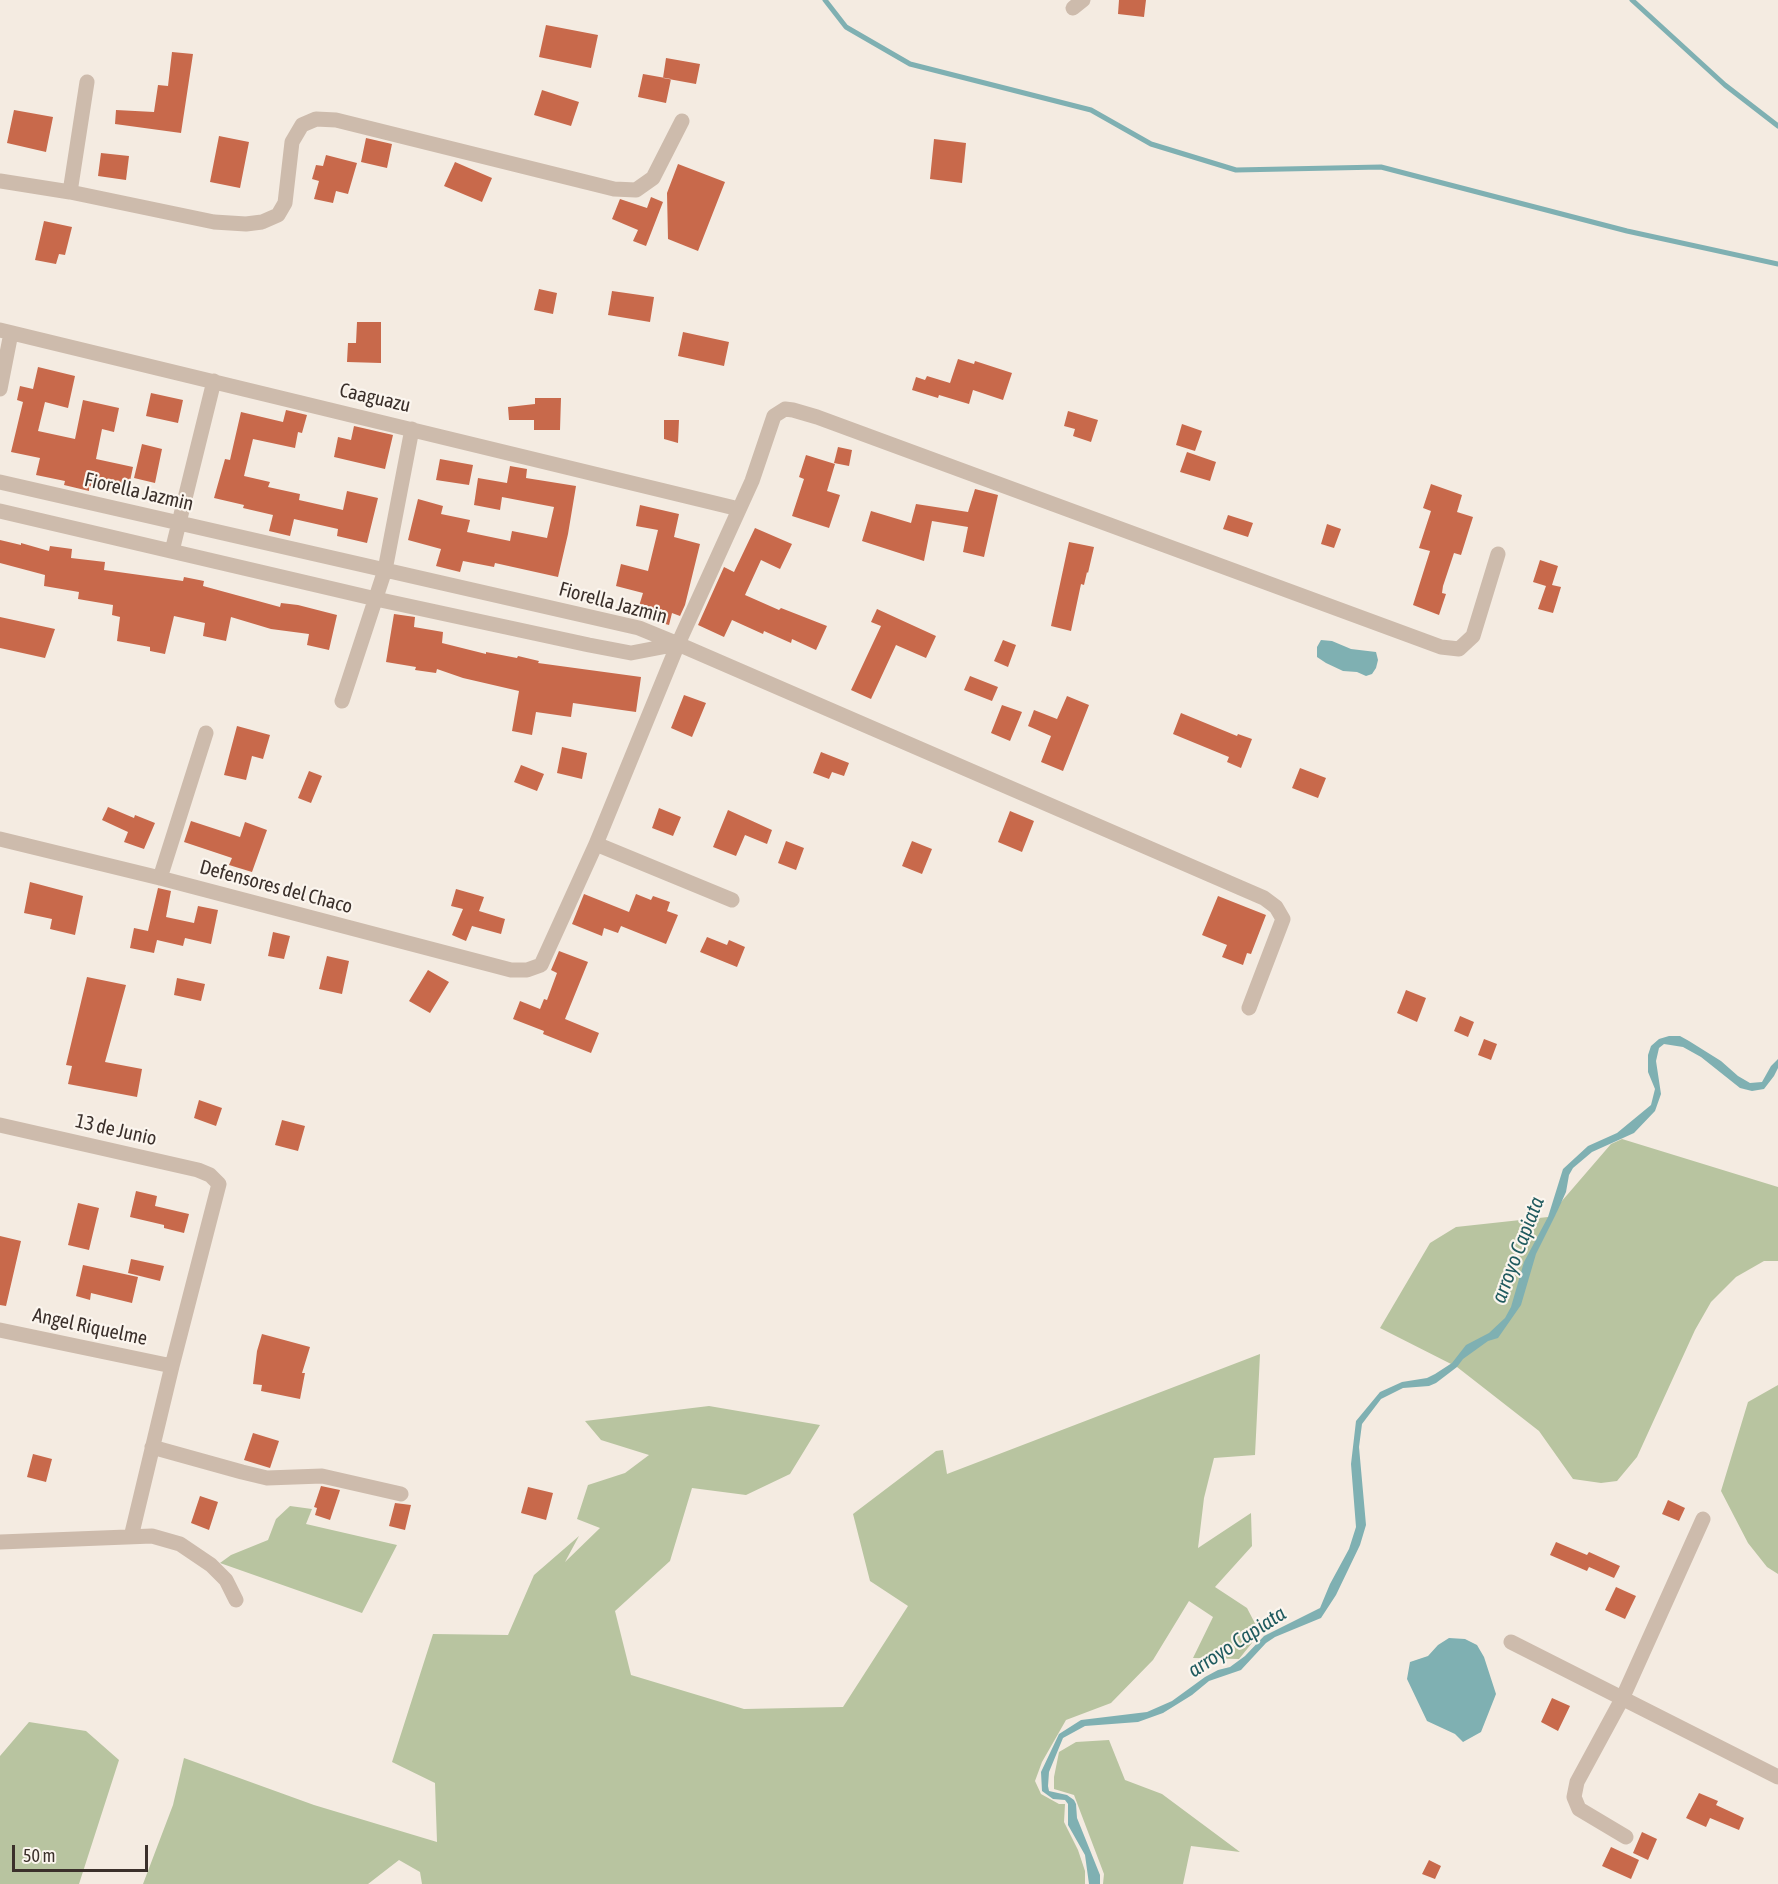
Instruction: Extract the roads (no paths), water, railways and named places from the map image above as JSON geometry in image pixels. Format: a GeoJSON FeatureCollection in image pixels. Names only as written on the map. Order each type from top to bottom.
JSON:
{"type":"FeatureCollection","features":[{"type":"Feature","properties":{"kind":"street"},"geometry":{"type":"LineString","coordinates":[[70,192],[87,81]]}},
{"type":"Feature","properties":{"kind":"street"},"geometry":{"type":"LineString","coordinates":[[0,181],[70,192],[214,222],[246,224],[262,222],[278,215],[285,202],[292,142],[302,125],[316,119],[336,120],[614,189],[636,190],[653,178],[682,121]]}},
{"type":"Feature","properties":{"kind":"street"},"geometry":{"type":"LineString","coordinates":[[0,389],[6,331]]}},
{"type":"Feature","properties":{"kind":"street","name":"Caaguazu"},"geometry":{"type":"LineString","coordinates":[[6,331],[739,509]]}},
{"type":"Feature","properties":{"kind":"street"},"geometry":{"type":"LineString","coordinates":[[172,551],[214,381]]}},
{"type":"Feature","properties":{"kind":"street"},"geometry":{"type":"LineString","coordinates":[[732,900],[596,844],[678,644],[752,481],[774,416],[784,409],[1441,647],[1459,649],[1473,636],[1498,554]]}},
{"type":"Feature","properties":{"kind":"street"},"geometry":{"type":"LineString","coordinates":[[342,701],[385,570],[412,429]]}},
{"type":"Feature","properties":{"kind":"street","name":"Fiorella Jazmin"},"geometry":{"type":"LineString","coordinates":[[0,482],[639,628],[678,644]]}},
{"type":"Feature","properties":{"kind":"street","name":"Fiorella Jazmin"},"geometry":{"type":"LineString","coordinates":[[0,511],[376,599],[631,653],[678,644]]}},
{"type":"Feature","properties":{"kind":"street"},"geometry":{"type":"LineString","coordinates":[[678,644],[1241,886],[1264,898],[1276,907],[1283,920],[1249,1008]]}},
{"type":"Feature","properties":{"kind":"street"},"geometry":{"type":"LineString","coordinates":[[160,878],[206,733]]}},
{"type":"Feature","properties":{"kind":"street","name":"Defensores del Chaco"},"geometry":{"type":"LineString","coordinates":[[0,839],[160,878],[511,970],[527,970],[541,965],[596,844]]}},
{"type":"Feature","properties":{"kind":"street","name":"13 de Junio"},"geometry":{"type":"LineString","coordinates":[[0,1125],[198,1170],[210,1175],[219,1184],[172,1366]]}},
{"type":"Feature","properties":{"kind":"street","name":"Angel Riquelme"},"geometry":{"type":"LineString","coordinates":[[0,1330],[172,1366]]}},
{"type":"Feature","properties":{"kind":"street"},"geometry":{"type":"LineString","coordinates":[[131,1537],[172,1366]]}},
{"type":"Feature","properties":{"kind":"street"},"geometry":{"type":"LineString","coordinates":[[152,1447],[267,1478],[322,1476],[401,1494]]}},
{"type":"Feature","properties":{"kind":"street"},"geometry":{"type":"LineString","coordinates":[[1626,1837],[1579,1809],[1574,1797],[1577,1782],[1622,1699],[1703,1519]]}},
{"type":"Feature","properties":{"kind":"street"},"geometry":{"type":"LineString","coordinates":[[0,1542],[152,1536],[180,1544],[211,1565],[226,1580],[236,1600]]}},
{"type":"Feature","properties":{"kind":"street"},"geometry":{"type":"LineString","coordinates":[[1511,1642],[1778,1777]]}},
{"type":"Feature","properties":{"kind":"water"},"geometry":{"type":"Polygon","coordinates":[[[1321,640],[1332,641],[1351,649],[1376,652],[1378,660],[1376,668],[1372,674],[1366,676],[1357,672],[1343,671],[1326,663],[1317,657],[1317,647],[1321,640]]]}},
{"type":"Feature","properties":{"kind":"water"},"geometry":{"type":"Polygon","coordinates":[[[1680,1036],[1689,1041],[1750,1083],[1762,1082],[1778,1059],[1778,1068],[1764,1089],[1752,1091],[1740,1088],[1701,1057],[1683,1047],[1664,1044],[1659,1048],[1656,1061],[1661,1094],[1655,1111],[1634,1133],[1592,1152],[1573,1168],[1569,1175],[1566,1192],[1536,1254],[1521,1305],[1498,1338],[1488,1341],[1463,1359],[1457,1367],[1436,1383],[1429,1386],[1403,1388],[1381,1399],[1362,1424],[1359,1447],[1366,1525],[1360,1545],[1336,1595],[1321,1618],[1275,1637],[1266,1643],[1241,1670],[1209,1681],[1163,1713],[1138,1722],[1085,1726],[1063,1738],[1049,1772],[1048,1786],[1049,1791],[1067,1795],[1076,1804],[1077,1818],[1100,1875],[1100,1884],[1089,1884],[1085,1855],[1068,1825],[1068,1804],[1065,1800],[1053,1799],[1042,1791],[1041,1772],[1059,1734],[1081,1720],[1147,1712],[1172,1701],[1205,1677],[1230,1667],[1245,1656],[1264,1636],[1320,1608],[1349,1549],[1356,1527],[1351,1464],[1356,1421],[1380,1392],[1402,1382],[1427,1378],[1435,1374],[1452,1363],[1466,1345],[1489,1333],[1505,1318],[1511,1307],[1524,1262],[1548,1217],[1563,1169],[1588,1146],[1617,1133],[1651,1105],[1655,1089],[1648,1072],[1648,1055],[1651,1046],[1659,1039],[1680,1036]]]}},
{"type":"Feature","properties":{"kind":"water"},"geometry":{"type":"Polygon","coordinates":[[[1449,1638],[1465,1639],[1477,1645],[1484,1657],[1496,1694],[1481,1732],[1463,1742],[1455,1734],[1427,1721],[1407,1679],[1410,1662],[1428,1656],[1438,1645],[1449,1638]]]}},
{"type":"Feature","properties":{"kind":"waterway"},"geometry":{"type":"LineString","coordinates":[[825,0],[846,27],[910,64],[1091,110],[1151,144],[1236,170],[1381,167],[1627,231],[1778,264]]}},
{"type":"Feature","properties":{"kind":"waterway"},"geometry":{"type":"LineString","coordinates":[[1632,0],[1725,85],[1778,126]]}},
{"type":"Feature","properties":{"kind":"water label","name":"arroyo Capiata"},"geometry":{"type":"Point","coordinates":[1518,1250]}},
{"type":"Feature","properties":{"kind":"water label","name":"arroyo Capiata"},"geometry":{"type":"Point","coordinates":[1237,1642]}}]}
